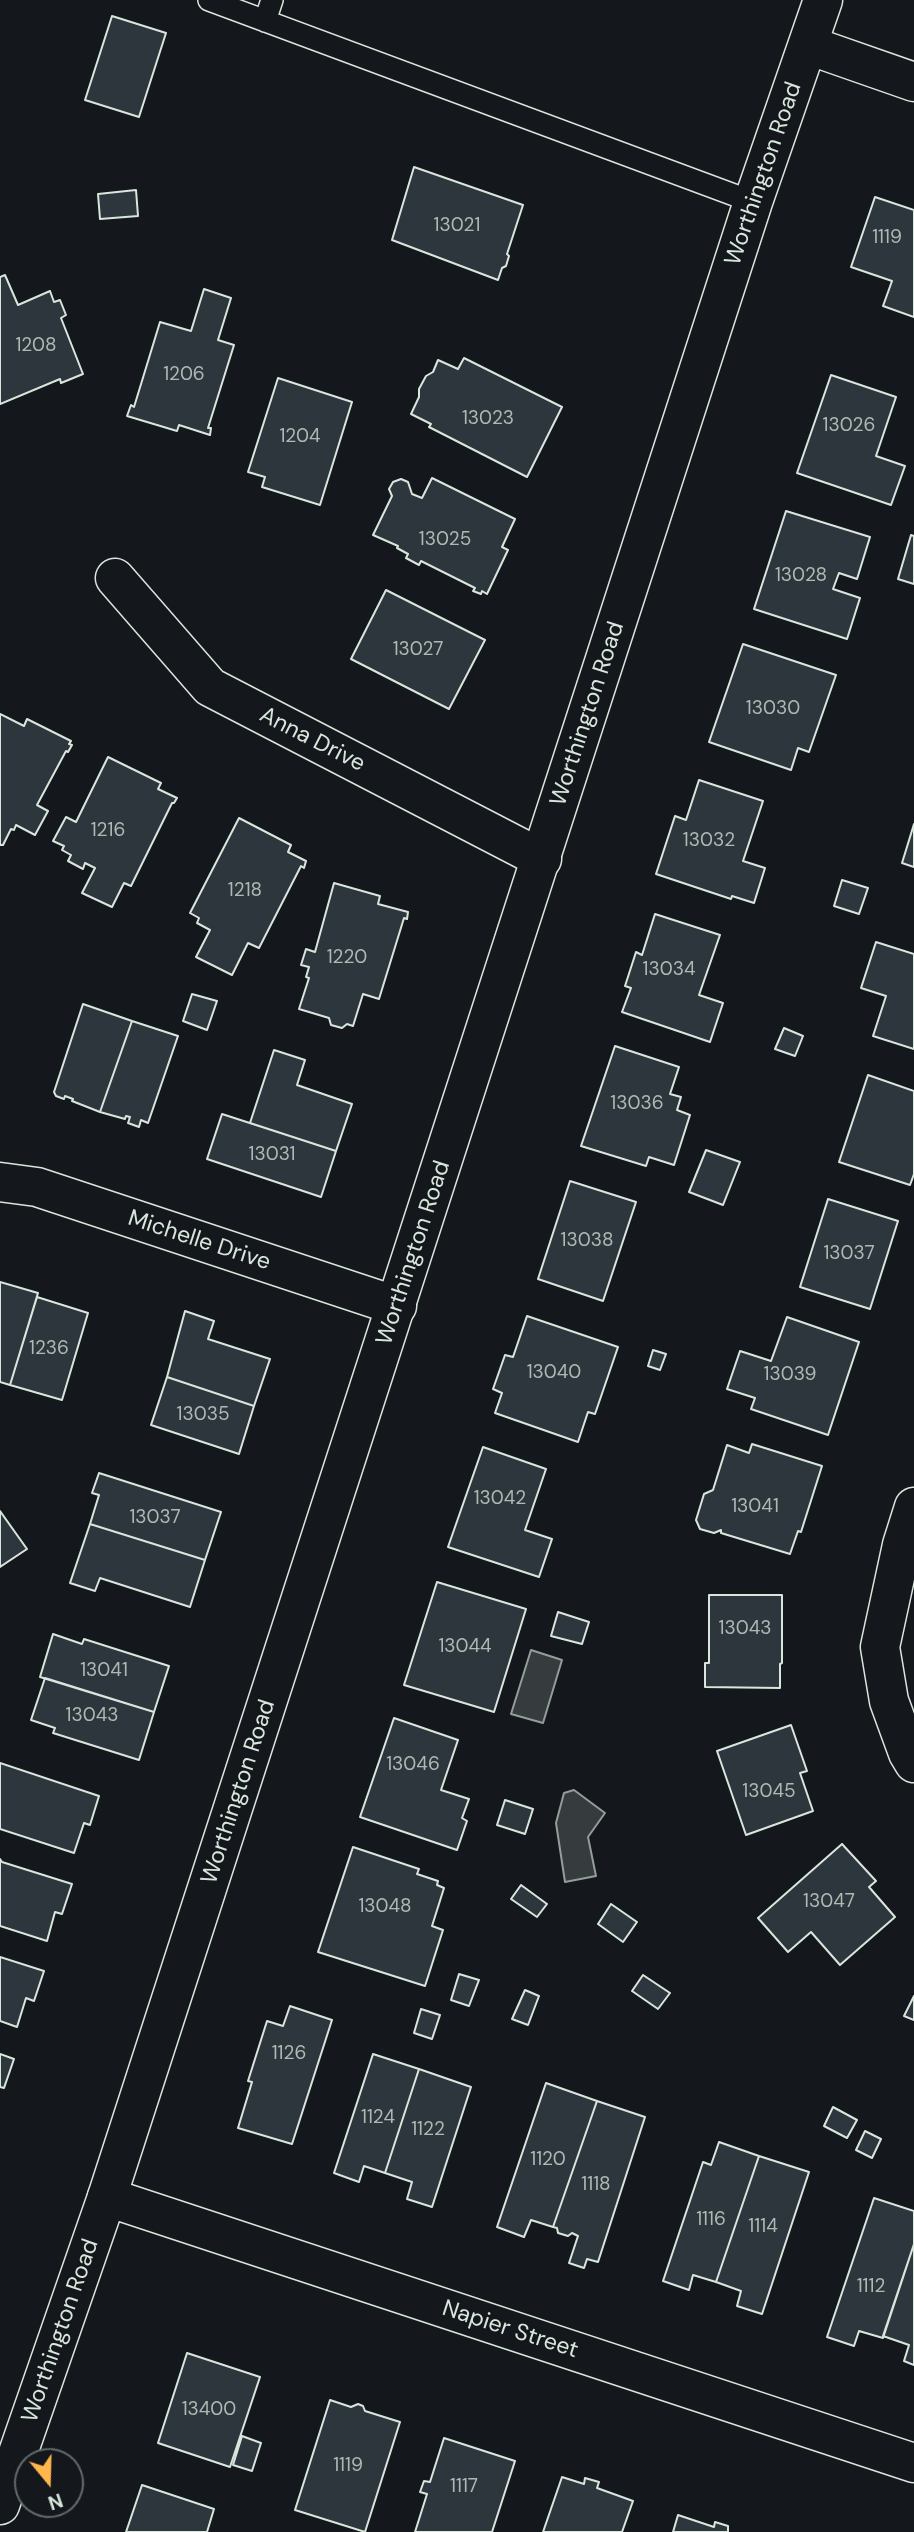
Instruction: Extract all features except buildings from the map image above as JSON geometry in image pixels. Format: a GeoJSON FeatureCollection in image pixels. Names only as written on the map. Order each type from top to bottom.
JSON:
{"type":"FeatureCollection","features":[{"type":"Feature","properties":{"kind":"street","name":"Worthington Road"},"geometry":{"type":"LineString","coordinates":[[1,2497],[107,2197],[753,202],[823,0]]}},
{"type":"Feature","properties":{"kind":"street"},"geometry":{"type":"LineString","coordinates":[[808,45],[914,82]]}},
{"type":"Feature","properties":{"kind":"street","name":"Anna Drive"},"geometry":{"type":"LineString","coordinates":[[116,578],[210,687],[542,859]]}},
{"type":"Feature","properties":{"kind":"street","name":"Michelle Drive"},"geometry":{"type":"LineString","coordinates":[[0,1182],[37,1187],[397,1307]]}},
{"type":"Feature","properties":{"kind":"street"},"geometry":{"type":"LineString","coordinates":[[914,1507],[902,1545],[880,1647],[889,1702],[914,1763]]}},
{"type":"Feature","properties":{"kind":"street","name":"Napier Street"},"geometry":{"type":"LineString","coordinates":[[107,2197],[914,2463]]}},
{"type":"Feature","properties":{"kind":"lane"},"geometry":{"type":"LineString","coordinates":[[209,0],[753,202]]}},
{"type":"Feature","properties":{"kind":"lane"},"geometry":{"type":"LineString","coordinates":[[265,21],[272,0]]}},
{"type":"Feature","properties":{"kind":"shaded area"},"geometry":{"type":"Polygon","coordinates":[[[531,1650],[562,1660],[543,1723],[511,1714],[531,1650]]]}},
{"type":"Feature","properties":{"kind":"shaded area"},"geometry":{"type":"Polygon","coordinates":[[[574,1790],[605,1813],[588,1837],[596,1876],[565,1882],[556,1823],[564,1793],[574,1790]]]}}]}
